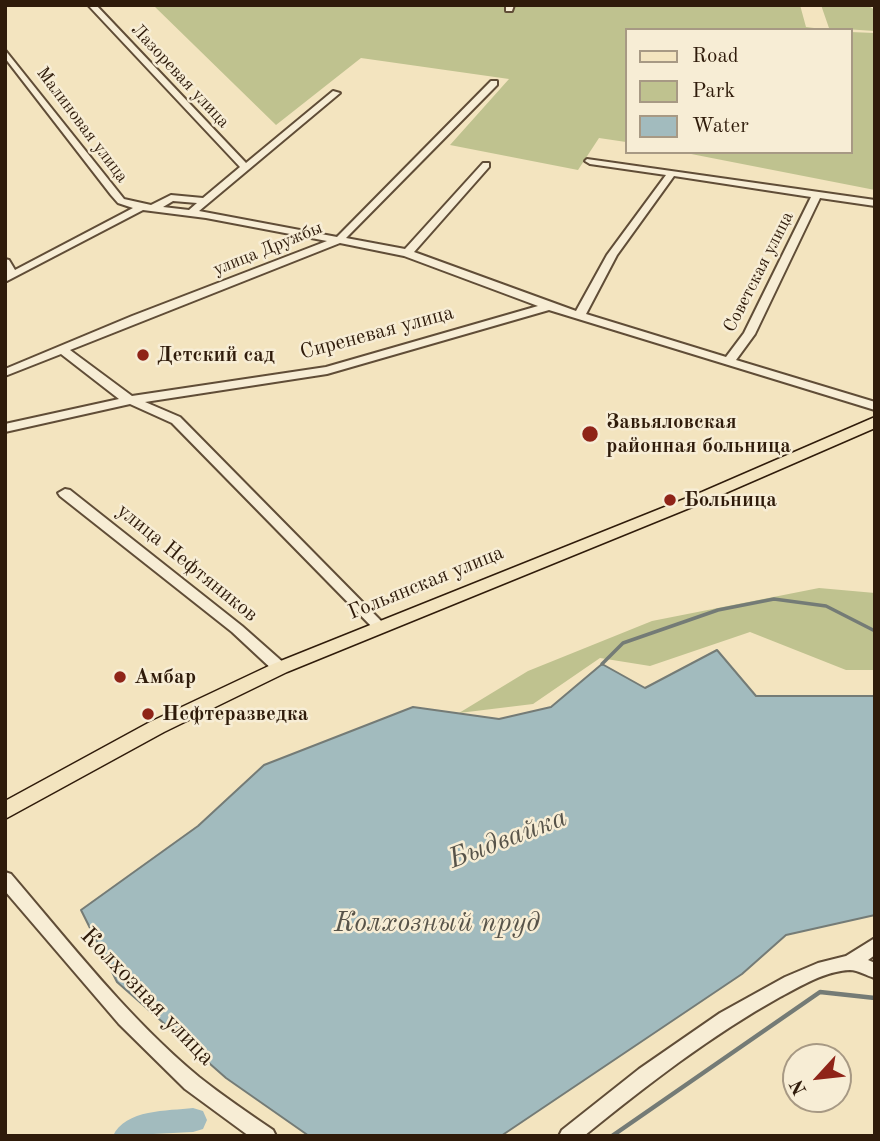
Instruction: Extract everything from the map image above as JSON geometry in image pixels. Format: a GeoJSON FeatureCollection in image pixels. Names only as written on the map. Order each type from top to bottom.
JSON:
{"type":"FeatureCollection","features":[{"type":"Feature","properties":{"kind":"main road","name":"Гольянская улица"},"geometry":{"type":"LineString","coordinates":[[5,811],[157,727],[280,668],[708,495],[875,422]]}},
{"type":"Feature","properties":{"kind":"street","name":"Лазоревая улица"},"geometry":{"type":"LineString","coordinates":[[92,5],[245,167]]}},
{"type":"Feature","properties":{"kind":"street","name":"Малиновая улица"},"geometry":{"type":"LineString","coordinates":[[5,52],[121,201],[147,208],[191,213],[407,253],[579,316],[875,406]]}},
{"type":"Feature","properties":{"kind":"street","name":"улица Дружбы"},"geometry":{"type":"LineString","coordinates":[[5,373],[339,240],[494,83]]}},
{"type":"Feature","properties":{"kind":"street"},"geometry":{"type":"LineString","coordinates":[[191,213],[337,93]]}},
{"type":"Feature","properties":{"kind":"street"},"geometry":{"type":"LineString","coordinates":[[590,161],[875,203]]}},
{"type":"Feature","properties":{"kind":"street"},"geometry":{"type":"LineString","coordinates":[[407,253],[486,165]]}},
{"type":"Feature","properties":{"kind":"street"},"geometry":{"type":"LineString","coordinates":[[579,316],[612,256],[672,173]]}},
{"type":"Feature","properties":{"kind":"street","name":"Советская улица"},"geometry":{"type":"LineString","coordinates":[[728,362],[749,334],[817,195]]}},
{"type":"Feature","properties":{"kind":"street"},"geometry":{"type":"LineString","coordinates":[[5,262],[9,277],[171,198],[205,201]]}},
{"type":"Feature","properties":{"kind":"street","name":"Сиреневая улица"},"geometry":{"type":"LineString","coordinates":[[5,428],[132,400],[327,370],[549,306]]}},
{"type":"Feature","properties":{"kind":"street"},"geometry":{"type":"LineString","coordinates":[[62,349],[132,400],[176,420],[380,627]]}},
{"type":"Feature","properties":{"kind":"street","name":"улица Нефтяников"},"geometry":{"type":"LineString","coordinates":[[65,493],[237,629],[280,668]]}},
{"type":"Feature","properties":{"kind":"street","name":"Колхозная улица"},"geometry":{"type":"LineString","coordinates":[[5,879],[78,965],[176,1070],[266,1136]]}},
{"type":"Feature","properties":{"kind":"street"},"geometry":{"type":"LineString","coordinates":[[569,1136],[720,1022],[810,973],[851,962],[875,945]]}},
{"type":"Feature","properties":{"kind":"street"},"geometry":{"type":"LineString","coordinates":[[851,962],[875,971]]}},
{"type":"Feature","properties":{"kind":"green space"},"geometry":{"type":"Polygon","coordinates":[[[153,5],[800,5],[806,27],[814,28],[624,28],[624,142],[599,138],[578,170],[450,145],[509,79],[361,58],[276,125],[153,5]]]}},
{"type":"Feature","properties":{"kind":"green space"},"geometry":{"type":"Polygon","coordinates":[[[821,5],[867,5],[875,10],[875,31],[829,28],[821,5]]]}},
{"type":"Feature","properties":{"kind":"green space"},"geometry":{"type":"Polygon","coordinates":[[[852,32],[875,33],[875,190],[691,154],[852,154],[852,32]]]}},
{"type":"Feature","properties":{"kind":"green space"},"geometry":{"type":"Polygon","coordinates":[[[819,588],[875,593],[875,670],[846,670],[750,632],[650,666],[600,658],[533,704],[459,713],[528,671],[652,621],[819,588]]]}},
{"type":"Feature","properties":{"kind":"water","name":"Колхозный пруд"},"geometry":{"type":"Polygon","coordinates":[[[717,650],[756,696],[875,696],[875,915],[786,935],[742,974],[501,1136],[309,1136],[226,1078],[117,982],[81,910],[198,826],[264,765],[413,707],[499,719],[551,707],[602,664],[645,688],[717,650]]]}},
{"type":"Feature","properties":{"kind":"waterway"},"geometry":{"type":"LineString","coordinates":[[602,664],[623,643],[718,610],[774,599],[826,606],[875,631]]}},
{"type":"Feature","properties":{"kind":"waterway"},"geometry":{"type":"LineString","coordinates":[[612,1136],[820,992],[875,998]]}},
{"type":"Feature","properties":{"kind":"waterway","name":"Быдвайка"},"geometry":{"type":"LineString","coordinates":[[127,1136],[142,1127],[193,1120]]}},
{"type":"Feature","properties":{"kind":"place","name":"Детский сад"},"geometry":{"type":"Point","coordinates":[143,355]}},
{"type":"Feature","properties":{"kind":"place","name":"Завьяловская районная больница"},"geometry":{"type":"Point","coordinates":[590,434]}},
{"type":"Feature","properties":{"kind":"place","name":"Больница"},"geometry":{"type":"Point","coordinates":[670,500]}},
{"type":"Feature","properties":{"kind":"place","name":"Амбар"},"geometry":{"type":"Point","coordinates":[120,677]}},
{"type":"Feature","properties":{"kind":"place","name":"Нефтеразведка"},"geometry":{"type":"Point","coordinates":[148,714]}}]}
